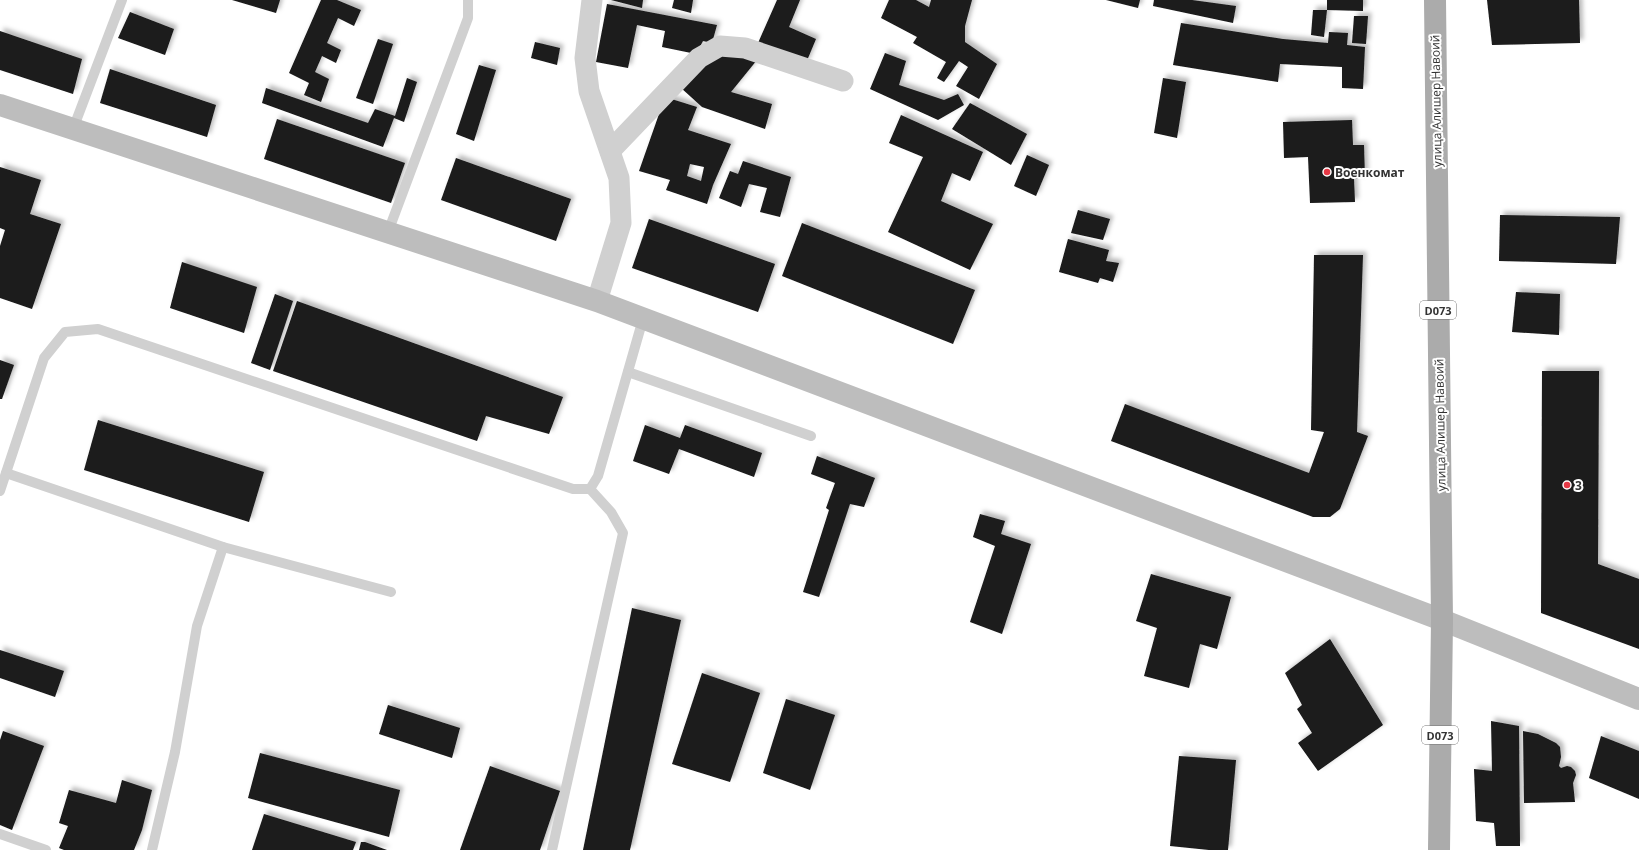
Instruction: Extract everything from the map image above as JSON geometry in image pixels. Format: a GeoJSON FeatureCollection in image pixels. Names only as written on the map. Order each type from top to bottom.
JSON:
{"type":"FeatureCollection","features":[{"type":"Feature","properties":{"kind":"main road","name":"улица Алишер Навоий"},"geometry":{"type":"LineString","coordinates":[[1435,0],[1442,620],[1439,850]]}},
{"type":"Feature","properties":{"kind":"street"},"geometry":{"type":"LineString","coordinates":[[592,0],[585,58],[589,91],[619,178],[621,223],[598,302]]}},
{"type":"Feature","properties":{"kind":"street"},"geometry":{"type":"LineString","coordinates":[[610,151],[699,58],[720,46],[745,48],[843,81]]}},
{"type":"Feature","properties":{"kind":"street"},"geometry":{"type":"LineString","coordinates":[[0,105],[598,302],[1442,620],[1639,699]]}},
{"type":"Feature","properties":{"kind":"lane"},"geometry":{"type":"LineString","coordinates":[[73,129],[122,0]]}},
{"type":"Feature","properties":{"kind":"lane"},"geometry":{"type":"LineString","coordinates":[[388,232],[468,18],[468,0]]}},
{"type":"Feature","properties":{"kind":"lane"},"geometry":{"type":"LineString","coordinates":[[590,489],[598,476],[643,319]]}},
{"type":"Feature","properties":{"kind":"lane"},"geometry":{"type":"LineString","coordinates":[[0,491],[44,358],[65,332],[98,329],[573,489],[590,489],[611,512],[623,533],[552,850]]}},
{"type":"Feature","properties":{"kind":"lane"},"geometry":{"type":"LineString","coordinates":[[628,372],[811,436]]}},
{"type":"Feature","properties":{"kind":"lane"},"geometry":{"type":"LineString","coordinates":[[6,473],[223,547],[391,592]]}},
{"type":"Feature","properties":{"kind":"lane"},"geometry":{"type":"LineString","coordinates":[[152,850],[175,752],[197,626],[223,547]]}},
{"type":"Feature","properties":{"kind":"lane"},"geometry":{"type":"LineString","coordinates":[[0,834],[46,850]]}},
{"type":"Feature","properties":{"kind":"building"},"geometry":{"type":"Polygon","coordinates":[[[232,0],[280,0],[276,13],[232,0]]]}},
{"type":"Feature","properties":{"kind":"building"},"geometry":{"type":"Polygon","coordinates":[[[321,0],[337,0],[361,10],[354,26],[338,18],[327,43],[341,50],[336,63],[322,56],[315,72],[329,79],[321,102],[304,95],[309,83],[289,73],[321,0]]]}},
{"type":"Feature","properties":{"kind":"building"},"geometry":{"type":"Polygon","coordinates":[[[611,0],[643,0],[642,8],[611,0]]]}},
{"type":"Feature","properties":{"kind":"building"},"geometry":{"type":"Polygon","coordinates":[[[674,0],[693,0],[691,13],[672,8],[674,0]]]}},
{"type":"Feature","properties":{"kind":"building"},"geometry":{"type":"Polygon","coordinates":[[[777,0],[800,0],[789,27],[816,39],[806,63],[758,43],[777,0]]]}},
{"type":"Feature","properties":{"kind":"building"},"geometry":{"type":"Polygon","coordinates":[[[889,0],[916,0],[929,7],[931,0],[972,0],[965,26],[965,42],[997,64],[979,99],[956,86],[968,67],[959,61],[944,82],[937,78],[946,62],[913,43],[917,37],[881,18],[889,0]]]}},
{"type":"Feature","properties":{"kind":"building"},"geometry":{"type":"Polygon","coordinates":[[[1106,0],[1140,0],[1138,8],[1106,0]]]}},
{"type":"Feature","properties":{"kind":"building"},"geometry":{"type":"Polygon","coordinates":[[[1154,0],[1192,0],[1236,6],[1233,23],[1153,6],[1154,0]]]}},
{"type":"Feature","properties":{"kind":"building"},"geometry":{"type":"Polygon","coordinates":[[[1327,0],[1363,0],[1363,11],[1327,10],[1327,0]]]}},
{"type":"Feature","properties":{"kind":"building"},"geometry":{"type":"Polygon","coordinates":[[[1487,0],[1579,0],[1580,43],[1492,45],[1487,0]]]}},
{"type":"Feature","properties":{"kind":"building"},"geometry":{"type":"Polygon","coordinates":[[[607,4],[717,25],[712,43],[703,41],[696,54],[662,47],[665,31],[637,25],[628,68],[596,62],[607,4]]]}},
{"type":"Feature","properties":{"kind":"building"},"geometry":{"type":"Polygon","coordinates":[[[1313,10],[1327,10],[1324,37],[1311,35],[1313,10]]]}},
{"type":"Feature","properties":{"kind":"building"},"geometry":{"type":"Polygon","coordinates":[[[130,12],[174,29],[165,55],[118,38],[130,12]]]}},
{"type":"Feature","properties":{"kind":"building"},"geometry":{"type":"Polygon","coordinates":[[[1354,16],[1368,16],[1366,44],[1352,43],[1354,16]]]}},
{"type":"Feature","properties":{"kind":"building"},"geometry":{"type":"Polygon","coordinates":[[[1181,23],[1283,39],[1328,43],[1329,32],[1348,33],[1347,45],[1365,47],[1363,89],[1342,88],[1342,67],[1280,64],[1278,82],[1173,65],[1181,23]]]}},
{"type":"Feature","properties":{"kind":"building"},"geometry":{"type":"Polygon","coordinates":[[[0,31],[82,59],[73,94],[0,70],[0,31]]]}},
{"type":"Feature","properties":{"kind":"building"},"geometry":{"type":"Polygon","coordinates":[[[378,39],[393,44],[373,104],[356,98],[378,39]]]}},
{"type":"Feature","properties":{"kind":"building"},"geometry":{"type":"Polygon","coordinates":[[[535,42],[560,48],[557,65],[531,58],[535,42]]]}},
{"type":"Feature","properties":{"kind":"building"},"geometry":{"type":"Polygon","coordinates":[[[885,53],[906,61],[899,85],[944,100],[958,94],[964,105],[938,120],[870,89],[885,53]]]}},
{"type":"Feature","properties":{"kind":"building"},"geometry":{"type":"Polygon","coordinates":[[[728,54],[757,60],[731,92],[772,104],[765,129],[702,107],[680,87],[711,55],[728,54]]]}},
{"type":"Feature","properties":{"kind":"building"},"geometry":{"type":"Polygon","coordinates":[[[479,65],[496,70],[474,141],[456,134],[479,65]]]}},
{"type":"Feature","properties":{"kind":"building"},"geometry":{"type":"Polygon","coordinates":[[[110,69],[216,105],[207,137],[100,103],[110,69]]]}},
{"type":"Feature","properties":{"kind":"building"},"geometry":{"type":"Polygon","coordinates":[[[407,78],[417,82],[404,122],[394,118],[383,147],[262,103],[266,88],[368,123],[375,109],[395,116],[407,78]]]}},
{"type":"Feature","properties":{"kind":"building"},"geometry":{"type":"Polygon","coordinates":[[[1163,78],[1186,82],[1177,138],[1154,133],[1163,78]]]}},
{"type":"Feature","properties":{"kind":"building"},"geometry":{"type":"Polygon","coordinates":[[[665,97],[697,107],[688,130],[731,144],[713,185],[707,204],[666,190],[670,180],[639,171],[665,97]],[[690,164],[687,176],[701,181],[704,167],[690,164]]]}},
{"type":"Feature","properties":{"kind":"building"},"geometry":{"type":"Polygon","coordinates":[[[970,103],[1027,134],[1011,165],[952,129],[970,103]]]}},
{"type":"Feature","properties":{"kind":"building"},"geometry":{"type":"Polygon","coordinates":[[[901,115],[983,152],[970,181],[952,173],[941,201],[993,224],[970,270],[888,232],[923,157],[889,143],[901,115]]]}},
{"type":"Feature","properties":{"kind":"building"},"geometry":{"type":"Polygon","coordinates":[[[277,119],[405,163],[391,203],[264,159],[277,119]]]}},
{"type":"Feature","properties":{"kind":"building"},"geometry":{"type":"Polygon","coordinates":[[[1352,120],[1353,145],[1364,145],[1365,179],[1354,179],[1355,202],[1310,203],[1308,157],[1284,158],[1283,122],[1352,120]]]}},
{"type":"Feature","properties":{"kind":"building"},"geometry":{"type":"Polygon","coordinates":[[[1027,155],[1049,165],[1036,196],[1014,186],[1027,155]]]}},
{"type":"Feature","properties":{"kind":"building"},"geometry":{"type":"Polygon","coordinates":[[[456,158],[571,199],[556,241],[441,200],[456,158]]]}},
{"type":"Feature","properties":{"kind":"building"},"geometry":{"type":"Polygon","coordinates":[[[743,161],[791,177],[780,217],[760,212],[767,188],[749,184],[741,207],[719,198],[730,171],[738,174],[743,161]]]}},
{"type":"Feature","properties":{"kind":"building"},"geometry":{"type":"Polygon","coordinates":[[[0,167],[41,180],[30,214],[61,224],[32,309],[0,298],[0,246],[5,230],[0,228],[0,167]]]}},
{"type":"Feature","properties":{"kind":"building"},"geometry":{"type":"Polygon","coordinates":[[[1078,210],[1110,219],[1103,240],[1071,233],[1078,210]]]}},
{"type":"Feature","properties":{"kind":"building"},"geometry":{"type":"Polygon","coordinates":[[[1500,215],[1620,217],[1616,264],[1499,261],[1500,215]]]}},
{"type":"Feature","properties":{"kind":"building"},"geometry":{"type":"Polygon","coordinates":[[[649,219],[775,264],[758,312],[632,268],[649,219]]]}},
{"type":"Feature","properties":{"kind":"building"},"geometry":{"type":"Polygon","coordinates":[[[802,223],[975,290],[953,344],[782,276],[802,223]]]}},
{"type":"Feature","properties":{"kind":"building"},"geometry":{"type":"Polygon","coordinates":[[[1068,239],[1109,250],[1106,261],[1119,263],[1113,282],[1100,278],[1098,283],[1059,272],[1068,239]]]}},
{"type":"Feature","properties":{"kind":"building"},"geometry":{"type":"Polygon","coordinates":[[[1314,255],[1363,255],[1357,432],[1368,436],[1340,509],[1330,517],[1313,517],[1111,441],[1125,404],[1309,473],[1324,432],[1311,430],[1314,255]]]}},
{"type":"Feature","properties":{"kind":"building"},"geometry":{"type":"Polygon","coordinates":[[[182,262],[257,287],[244,333],[170,308],[182,262]]]}},
{"type":"Feature","properties":{"kind":"building"},"geometry":{"type":"Polygon","coordinates":[[[1516,292],[1560,294],[1559,335],[1512,332],[1516,292]]]}},
{"type":"Feature","properties":{"kind":"building"},"geometry":{"type":"Polygon","coordinates":[[[275,294],[293,301],[270,370],[251,363],[275,294]]]}},
{"type":"Feature","properties":{"kind":"building"},"geometry":{"type":"Polygon","coordinates":[[[297,301],[563,397],[549,434],[486,416],[477,441],[273,371],[297,301]]]}},
{"type":"Feature","properties":{"kind":"building"},"geometry":{"type":"Polygon","coordinates":[[[0,360],[14,365],[2,399],[0,399],[0,360]]]}},
{"type":"Feature","properties":{"kind":"building"},"geometry":{"type":"Polygon","coordinates":[[[1542,371],[1599,371],[1598,564],[1639,579],[1639,649],[1541,613],[1542,371]]]}},
{"type":"Feature","properties":{"kind":"building"},"geometry":{"type":"Polygon","coordinates":[[[98,420],[264,472],[249,522],[84,470],[98,420]]]}},
{"type":"Feature","properties":{"kind":"building"},"geometry":{"type":"Polygon","coordinates":[[[645,425],[680,438],[685,425],[762,453],[754,477],[679,449],[669,474],[633,461],[645,425]]]}},
{"type":"Feature","properties":{"kind":"building"},"geometry":{"type":"Polygon","coordinates":[[[817,456],[875,478],[864,507],[850,504],[819,597],[803,592],[829,510],[826,508],[835,483],[811,474],[817,456]]]}},
{"type":"Feature","properties":{"kind":"building"},"geometry":{"type":"Polygon","coordinates":[[[980,514],[1005,521],[1001,534],[1031,544],[1002,634],[970,622],[995,546],[973,537],[980,514]]]}},
{"type":"Feature","properties":{"kind":"building"},"geometry":{"type":"Polygon","coordinates":[[[1151,574],[1231,597],[1217,649],[1200,644],[1189,688],[1144,676],[1157,628],[1136,621],[1151,574]]]}},
{"type":"Feature","properties":{"kind":"building"},"geometry":{"type":"Polygon","coordinates":[[[632,608],[681,620],[630,850],[583,850],[632,608]]]}},
{"type":"Feature","properties":{"kind":"building"},"geometry":{"type":"Polygon","coordinates":[[[1330,639],[1383,725],[1318,771],[1298,743],[1312,733],[1297,709],[1302,705],[1285,673],[1330,639]]]}},
{"type":"Feature","properties":{"kind":"building"},"geometry":{"type":"Polygon","coordinates":[[[0,650],[64,671],[55,697],[0,678],[0,650]]]}},
{"type":"Feature","properties":{"kind":"building"},"geometry":{"type":"Polygon","coordinates":[[[702,673],[760,693],[730,782],[672,764],[702,673]]]}},
{"type":"Feature","properties":{"kind":"building"},"geometry":{"type":"Polygon","coordinates":[[[786,699],[835,715],[810,790],[763,773],[786,699]]]}},
{"type":"Feature","properties":{"kind":"building"},"geometry":{"type":"Polygon","coordinates":[[[388,705],[460,728],[452,758],[379,734],[388,705]]]}},
{"type":"Feature","properties":{"kind":"building"},"geometry":{"type":"Polygon","coordinates":[[[1491,721],[1519,726],[1520,846],[1496,846],[1494,823],[1476,821],[1474,769],[1492,771],[1491,721]]]}},
{"type":"Feature","properties":{"kind":"building"},"geometry":{"type":"Polygon","coordinates":[[[3,731],[44,746],[12,830],[0,825],[0,740],[3,731]]]}},
{"type":"Feature","properties":{"kind":"building"},"geometry":{"type":"Polygon","coordinates":[[[1523,731],[1538,734],[1556,743],[1560,747],[1561,757],[1559,766],[1561,768],[1567,766],[1571,767],[1575,771],[1576,775],[1573,783],[1575,802],[1524,803],[1523,731]]]}},
{"type":"Feature","properties":{"kind":"building"},"geometry":{"type":"Polygon","coordinates":[[[1601,736],[1639,751],[1639,799],[1589,778],[1601,736]]]}},
{"type":"Feature","properties":{"kind":"building"},"geometry":{"type":"Polygon","coordinates":[[[260,753],[400,790],[389,837],[248,798],[260,753]]]}},
{"type":"Feature","properties":{"kind":"building"},"geometry":{"type":"Polygon","coordinates":[[[1179,756],[1236,760],[1228,850],[1209,850],[1170,846],[1179,756]]]}},
{"type":"Feature","properties":{"kind":"building"},"geometry":{"type":"Polygon","coordinates":[[[490,766],[560,791],[540,850],[460,850],[490,766]]]}},
{"type":"Feature","properties":{"kind":"building"},"geometry":{"type":"Polygon","coordinates":[[[122,780],[152,790],[142,830],[134,850],[64,850],[59,848],[68,826],[59,823],[69,790],[116,803],[122,780]]]}},
{"type":"Feature","properties":{"kind":"building"},"geometry":{"type":"Polygon","coordinates":[[[264,814],[356,842],[353,850],[252,850],[264,814]]]}},
{"type":"Feature","properties":{"kind":"building"},"geometry":{"type":"Polygon","coordinates":[[[361,842],[365,842],[387,850],[359,850],[361,842]]]}},
{"type":"Feature","properties":{"kind":"place","name":"Военкомат"},"geometry":{"type":"Point","coordinates":[1327,172]}},
{"type":"Feature","properties":{"kind":"place","name":"3"},"geometry":{"type":"Point","coordinates":[1567,485]}}]}
